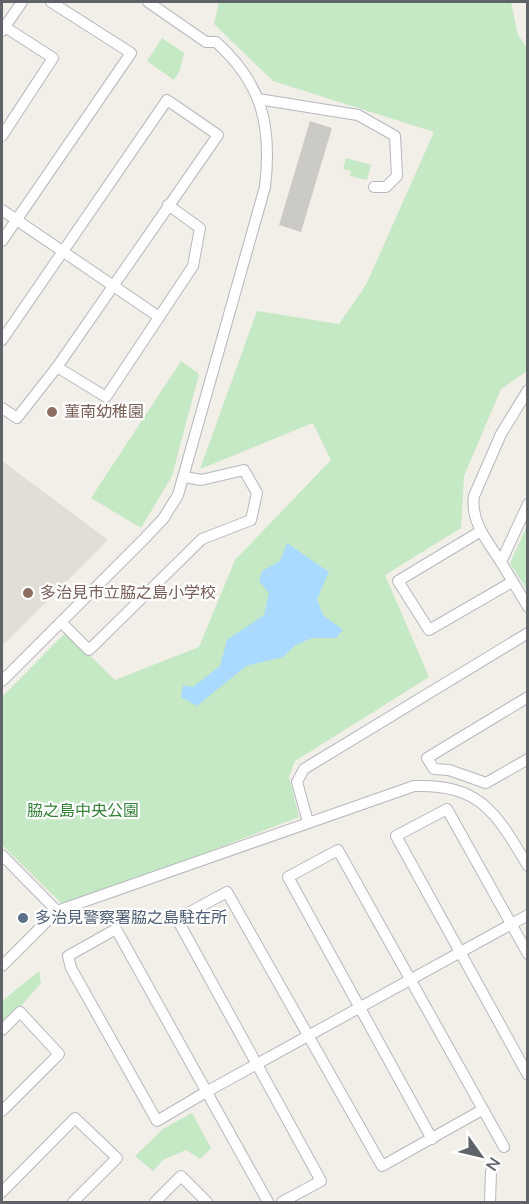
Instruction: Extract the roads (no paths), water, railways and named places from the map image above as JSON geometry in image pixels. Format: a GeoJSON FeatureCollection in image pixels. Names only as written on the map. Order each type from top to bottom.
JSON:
{"type":"FeatureCollection","features":[{"type":"Feature","properties":{"kind":"street"},"geometry":{"type":"LineString","coordinates":[[2,136],[53,58],[3,29],[22,2]]}},
{"type":"Feature","properties":{"kind":"street"},"geometry":{"type":"LineString","coordinates":[[2,241],[130,53],[51,2]]}},
{"type":"Feature","properties":{"kind":"street"},"geometry":{"type":"LineString","coordinates":[[2,681],[163,519],[178,495],[185,477],[265,187],[268,135],[258,99],[237,60],[216,42],[206,42],[148,2]]}},
{"type":"Feature","properties":{"kind":"street"},"geometry":{"type":"LineString","coordinates":[[258,99],[358,115],[395,135],[397,176],[386,187],[374,187]]}},
{"type":"Feature","properties":{"kind":"street"},"geometry":{"type":"LineString","coordinates":[[2,340],[167,100],[218,135],[57,367],[17,418],[2,408]]}},
{"type":"Feature","properties":{"kind":"street"},"geometry":{"type":"LineString","coordinates":[[57,367],[106,396],[193,266],[200,228],[168,205]]}},
{"type":"Feature","properties":{"kind":"street"},"geometry":{"type":"LineString","coordinates":[[2,210],[159,317]]}},
{"type":"Feature","properties":{"kind":"street"},"geometry":{"type":"LineString","coordinates":[[528,390],[501,434],[474,496],[473,506],[481,531],[528,607]]}},
{"type":"Feature","properties":{"kind":"street"},"geometry":{"type":"LineString","coordinates":[[61,622],[89,650],[202,539],[251,520],[257,493],[244,470],[201,480],[185,477]]}},
{"type":"Feature","properties":{"kind":"street"},"geometry":{"type":"LineString","coordinates":[[501,562],[528,504]]}},
{"type":"Feature","properties":{"kind":"street"},"geometry":{"type":"LineString","coordinates":[[481,531],[398,581],[429,630],[512,582]]}},
{"type":"Feature","properties":{"kind":"street"},"geometry":{"type":"LineString","coordinates":[[308,822],[297,782],[304,769],[528,633]]}},
{"type":"Feature","properties":{"kind":"street"},"geometry":{"type":"LineString","coordinates":[[528,697],[427,758],[434,769],[449,770],[486,783],[528,759]]}},
{"type":"Feature","properties":{"kind":"street"},"geometry":{"type":"LineString","coordinates":[[2,966],[57,911],[414,786],[448,786],[478,800],[500,820],[528,866]]}},
{"type":"Feature","properties":{"kind":"street"},"geometry":{"type":"LineString","coordinates":[[528,954],[447,809],[396,836],[528,1075]]}},
{"type":"Feature","properties":{"kind":"street"},"geometry":{"type":"LineString","coordinates":[[432,1139],[288,877],[338,850],[504,1147]]}},
{"type":"Feature","properties":{"kind":"street"},"geometry":{"type":"LineString","coordinates":[[2,855],[57,911]]}},
{"type":"Feature","properties":{"kind":"street"},"geometry":{"type":"LineString","coordinates":[[282,1203],[321,1181],[177,919],[227,892],[382,1167],[482,1110]]}},
{"type":"Feature","properties":{"kind":"street"},"geometry":{"type":"LineString","coordinates":[[268,1203],[206,1092],[116,929],[68,956],[71,968],[157,1121],[206,1092],[528,915]]}},
{"type":"Feature","properties":{"kind":"street"},"geometry":{"type":"LineString","coordinates":[[2,1030],[20,1012],[59,1054],[2,1111]]}},
{"type":"Feature","properties":{"kind":"street"},"geometry":{"type":"LineString","coordinates":[[2,1192],[75,1118],[117,1158],[73,1203]]}},
{"type":"Feature","properties":{"kind":"street"},"geometry":{"type":"LineString","coordinates":[[490,1203],[491,1172]]}},
{"type":"Feature","properties":{"kind":"street"},"geometry":{"type":"LineString","coordinates":[[155,1203],[181,1176],[207,1203]]}},
{"type":"Feature","properties":{"kind":"water"},"geometry":{"type":"Polygon","coordinates":[[[287,543],[329,572],[317,599],[323,615],[343,630],[336,638],[312,638],[296,645],[283,657],[246,666],[197,706],[181,697],[183,685],[193,687],[220,666],[227,640],[264,615],[269,593],[259,581],[262,571],[280,561],[287,543]]]}},
{"type":"Feature","properties":{"kind":"place","name":"菫南幼稚園"},"geometry":{"type":"Point","coordinates":[52,412]}},
{"type":"Feature","properties":{"kind":"place","name":"多治見市立脇之島小学校"},"geometry":{"type":"Point","coordinates":[28,593]}},
{"type":"Feature","properties":{"kind":"place","name":"多治見警察署脇之島駐在所"},"geometry":{"type":"Point","coordinates":[23,918]}},
{"type":"Feature","properties":{"kind":"park label","name":"脇之島中央公園"},"geometry":{"type":"Point","coordinates":[83,811]}}]}
